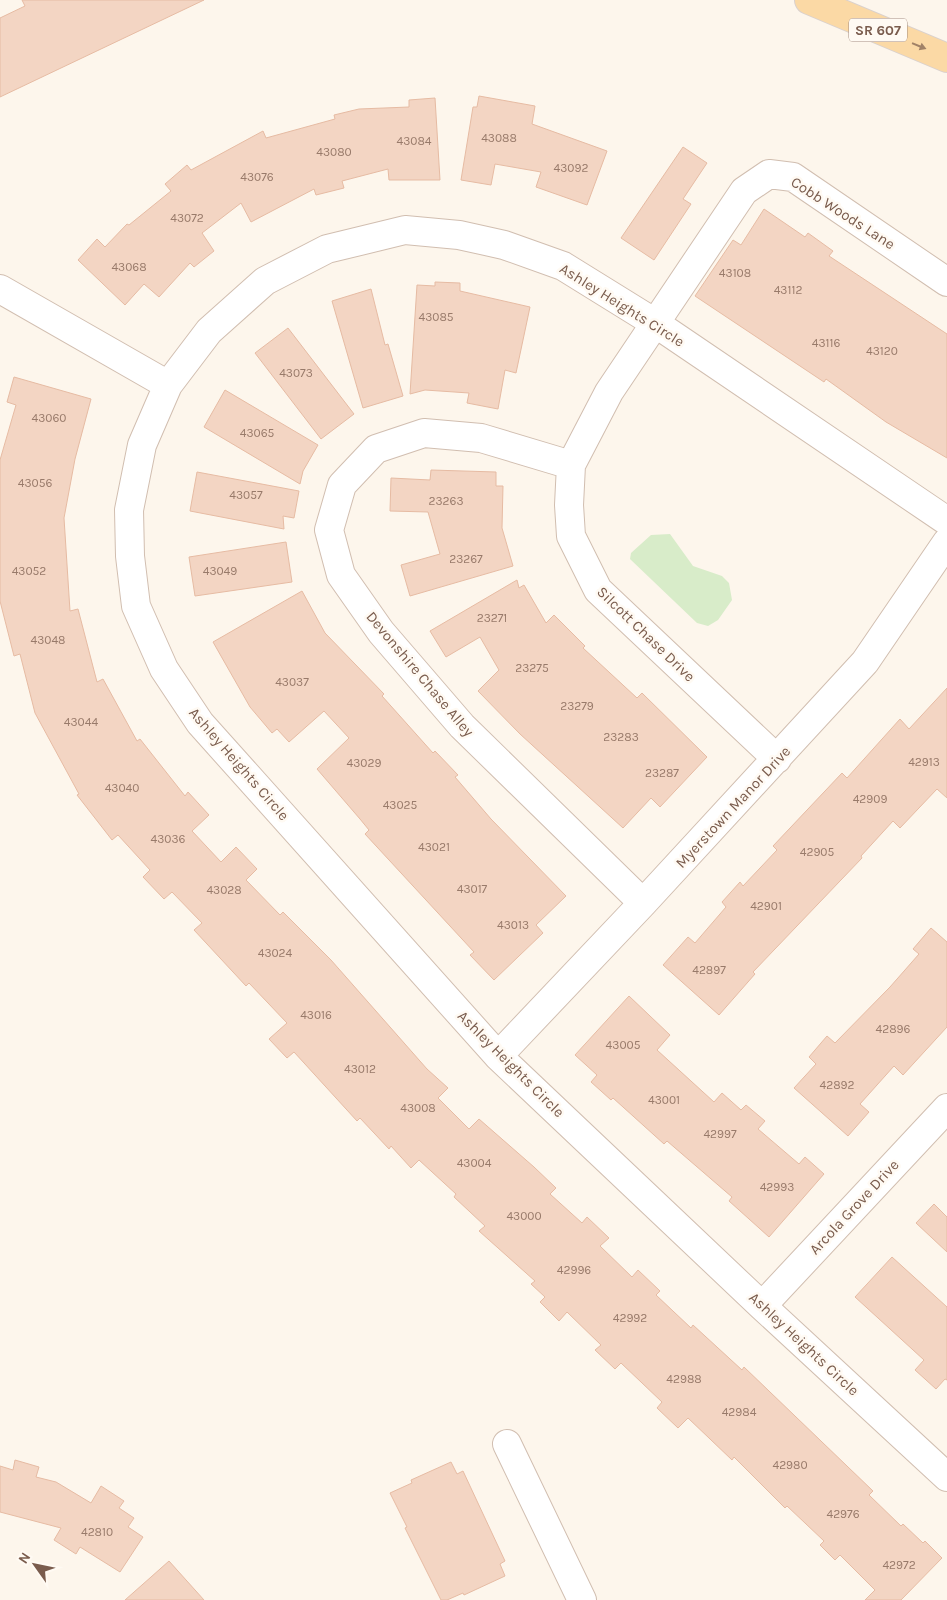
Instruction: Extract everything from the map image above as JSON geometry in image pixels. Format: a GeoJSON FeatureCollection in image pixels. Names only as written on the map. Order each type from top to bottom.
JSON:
{"type":"FeatureCollection","features":[{"type":"Feature","properties":{"kind":"main road","name":"SR 607"},"geometry":{"type":"LineString","coordinates":[[809,0],[947,58]]}},
{"type":"Feature","properties":{"kind":"street","name":"Cobb Woods Lane"},"geometry":{"type":"LineString","coordinates":[[655,322],[744,191],[769,174],[793,177],[947,282]]}},
{"type":"Feature","properties":{"kind":"street","name":"Ashley Heights Circle"},"geometry":{"type":"LineString","coordinates":[[947,521],[655,322],[563,266],[504,245],[459,235],[405,230],[327,249],[265,281],[209,330],[168,385],[142,445],[129,510],[130,556],[136,606],[164,668],[200,723],[498,1056],[762,1306],[947,1477]]}},
{"type":"Feature","properties":{"kind":"street"},"geometry":{"type":"LineString","coordinates":[[0,289],[168,385]]}},
{"type":"Feature","properties":{"kind":"street","name":"Silcott Chase Drive"},"geometry":{"type":"LineString","coordinates":[[655,322],[609,392],[571,465],[569,505],[571,536],[598,590],[777,759]]}},
{"type":"Feature","properties":{"kind":"street","name":"Devonshire Chase Alley"},"geometry":{"type":"LineString","coordinates":[[571,465],[481,438],[424,433],[376,449],[342,485],[329,530],[341,575],[380,632],[462,726],[644,903]]}},
{"type":"Feature","properties":{"kind":"street","name":"Myerstown Manor Drive"},"geometry":{"type":"LineString","coordinates":[[498,1056],[644,903],[865,662],[947,542]]}},
{"type":"Feature","properties":{"kind":"street","name":"Arcola Grove Drive"},"geometry":{"type":"LineString","coordinates":[[762,1306],[947,1108]]}},
{"type":"Feature","properties":{"kind":"street"},"geometry":{"type":"LineString","coordinates":[[507,1444],[582,1600]]}},
{"type":"Feature","properties":{"kind":"green space"},"geometry":{"type":"Polygon","coordinates":[[[670,534],[693,566],[722,576],[729,583],[732,600],[718,620],[708,626],[697,623],[630,559],[631,553],[651,535],[670,534]]]}},
{"type":"Feature","properties":{"kind":"building"},"geometry":{"type":"Polygon","coordinates":[[[22,0],[204,0],[0,97],[0,18],[25,6],[22,0]]]}},
{"type":"Feature","properties":{"kind":"building"},"geometry":{"type":"Polygon","coordinates":[[[479,96],[535,106],[532,124],[607,151],[587,205],[536,187],[541,172],[495,164],[491,185],[461,180],[473,107],[477,107],[479,96]]]}},
{"type":"Feature","properties":{"kind":"building"},"geometry":{"type":"Polygon","coordinates":[[[435,98],[440,180],[389,180],[388,169],[342,181],[344,188],[316,195],[314,189],[251,222],[241,203],[202,233],[214,251],[194,267],[190,263],[159,297],[144,284],[125,305],[78,260],[97,239],[105,247],[127,224],[129,225],[171,191],[165,184],[187,165],[191,170],[263,131],[266,138],[335,119],[334,115],[359,109],[409,107],[409,100],[435,98]]]}},
{"type":"Feature","properties":{"kind":"building"},"geometry":{"type":"Polygon","coordinates":[[[683,147],[707,163],[683,199],[691,204],[654,260],[621,238],[683,147]]]}},
{"type":"Feature","properties":{"kind":"building"},"geometry":{"type":"Polygon","coordinates":[[[764,209],[805,237],[808,233],[833,251],[829,256],[947,334],[947,458],[886,422],[826,379],[824,382],[695,296],[733,240],[741,245],[764,209]]]}},
{"type":"Feature","properties":{"kind":"building"},"geometry":{"type":"Polygon","coordinates":[[[435,282],[460,283],[460,291],[530,307],[516,373],[505,370],[498,409],[467,403],[469,393],[425,390],[410,394],[417,285],[435,286],[435,282]]]}},
{"type":"Feature","properties":{"kind":"building"},"geometry":{"type":"Polygon","coordinates":[[[371,289],[385,345],[388,344],[403,396],[363,408],[332,301],[371,289]]]}},
{"type":"Feature","properties":{"kind":"building"},"geometry":{"type":"Polygon","coordinates":[[[288,328],[354,414],[321,439],[255,353],[288,328]]]}},
{"type":"Feature","properties":{"kind":"building"},"geometry":{"type":"Polygon","coordinates":[[[14,377],[91,399],[75,459],[64,518],[70,611],[78,609],[97,682],[103,679],[137,741],[140,739],[185,796],[188,792],[209,815],[192,831],[221,862],[236,847],[257,869],[246,880],[280,915],[283,912],[331,960],[427,1069],[448,1088],[438,1098],[469,1129],[479,1119],[534,1167],[556,1188],[550,1194],[582,1223],[587,1217],[609,1238],[600,1246],[632,1277],[638,1270],[660,1291],[656,1295],[691,1328],[693,1325],[742,1370],[744,1367],[873,1491],[869,1495],[901,1526],[903,1524],[923,1543],[925,1541],[942,1558],[901,1600],[865,1600],[875,1590],[840,1555],[835,1560],[820,1545],[824,1541],[787,1506],[785,1508],[734,1457],[732,1460],[688,1418],[678,1428],[657,1408],[662,1402],[621,1363],[615,1369],[595,1350],[601,1345],[567,1312],[559,1321],[540,1302],[545,1297],[531,1284],[535,1281],[479,1231],[485,1226],[454,1197],[456,1194],[419,1160],[411,1168],[391,1146],[389,1149],[360,1118],[357,1121],[294,1052],[287,1058],[269,1039],[287,1023],[249,983],[246,986],[194,930],[202,923],[172,892],[164,899],[143,877],[150,870],[118,835],[112,840],[77,795],[79,794],[35,713],[20,654],[14,656],[0,601],[0,460],[16,405],[7,402],[14,377]]]}},
{"type":"Feature","properties":{"kind":"building"},"geometry":{"type":"Polygon","coordinates":[[[225,390],[318,445],[303,471],[300,484],[204,427],[225,390]]]}},
{"type":"Feature","properties":{"kind":"building"},"geometry":{"type":"Polygon","coordinates":[[[431,470],[496,472],[496,486],[503,486],[502,528],[513,566],[410,596],[401,565],[440,554],[428,512],[390,511],[391,478],[430,480],[431,470]]]}},
{"type":"Feature","properties":{"kind":"building"},"geometry":{"type":"Polygon","coordinates":[[[197,472],[299,491],[294,518],[283,516],[284,529],[190,511],[197,472]]]}},
{"type":"Feature","properties":{"kind":"building"},"geometry":{"type":"Polygon","coordinates":[[[286,542],[292,582],[195,596],[189,557],[286,542]]]}},
{"type":"Feature","properties":{"kind":"building"},"geometry":{"type":"Polygon","coordinates":[[[517,580],[519,588],[524,585],[546,623],[554,615],[585,646],[583,648],[637,698],[642,693],[707,757],[660,807],[651,798],[623,828],[520,734],[478,691],[499,670],[480,637],[446,657],[430,631],[517,580]]]}},
{"type":"Feature","properties":{"kind":"building"},"geometry":{"type":"Polygon","coordinates":[[[302,591],[325,633],[384,694],[382,696],[433,753],[435,751],[458,775],[455,777],[491,819],[566,896],[536,925],[543,933],[494,980],[470,955],[474,952],[365,834],[369,830],[317,769],[349,738],[324,711],[289,742],[277,729],[272,733],[250,707],[213,642],[302,591]]]}},
{"type":"Feature","properties":{"kind":"building"},"geometry":{"type":"Polygon","coordinates":[[[947,688],[947,798],[937,789],[900,828],[893,821],[861,856],[862,858],[753,972],[755,974],[719,1015],[663,965],[688,937],[695,943],[726,907],[722,902],[740,882],[743,886],[777,850],[773,846],[842,773],[847,778],[900,719],[909,729],[947,688]]]}},
{"type":"Feature","properties":{"kind":"building"},"geometry":{"type":"Polygon","coordinates":[[[931,928],[947,942],[947,1027],[903,1075],[894,1066],[860,1104],[869,1112],[848,1136],[794,1088],[816,1064],[809,1057],[827,1036],[835,1043],[890,987],[919,954],[913,949],[931,928]]]}},
{"type":"Feature","properties":{"kind":"building"},"geometry":{"type":"Polygon","coordinates":[[[629,996],[670,1035],[657,1050],[714,1102],[722,1093],[741,1110],[746,1105],[765,1121],[758,1129],[799,1164],[805,1157],[824,1174],[769,1237],[729,1201],[732,1197],[667,1141],[664,1144],[613,1098],[611,1100],[591,1082],[597,1075],[575,1055],[629,996]]]}},
{"type":"Feature","properties":{"kind":"building"},"geometry":{"type":"Polygon","coordinates":[[[934,1204],[947,1217],[947,1252],[916,1223],[934,1204]]]}},
{"type":"Feature","properties":{"kind":"building"},"geometry":{"type":"Polygon","coordinates":[[[892,1257],[947,1307],[947,1380],[945,1379],[936,1389],[915,1370],[924,1360],[855,1297],[892,1257]]]}},
{"type":"Feature","properties":{"kind":"building"},"geometry":{"type":"Polygon","coordinates":[[[15,1460],[39,1467],[36,1477],[56,1482],[91,1503],[101,1486],[124,1501],[119,1508],[134,1518],[128,1527],[143,1537],[120,1572],[80,1547],[76,1554],[54,1540],[61,1528],[0,1512],[0,1466],[13,1470],[15,1460]]]}},
{"type":"Feature","properties":{"kind":"building"},"geometry":{"type":"Polygon","coordinates":[[[451,1462],[457,1474],[463,1471],[505,1561],[500,1564],[505,1576],[464,1595],[463,1593],[447,1600],[441,1600],[405,1528],[407,1527],[390,1493],[412,1483],[411,1480],[451,1462]]]}},
{"type":"Feature","properties":{"kind":"building"},"geometry":{"type":"Polygon","coordinates":[[[169,1561],[204,1600],[125,1600],[151,1577],[169,1561]]]}}]}
